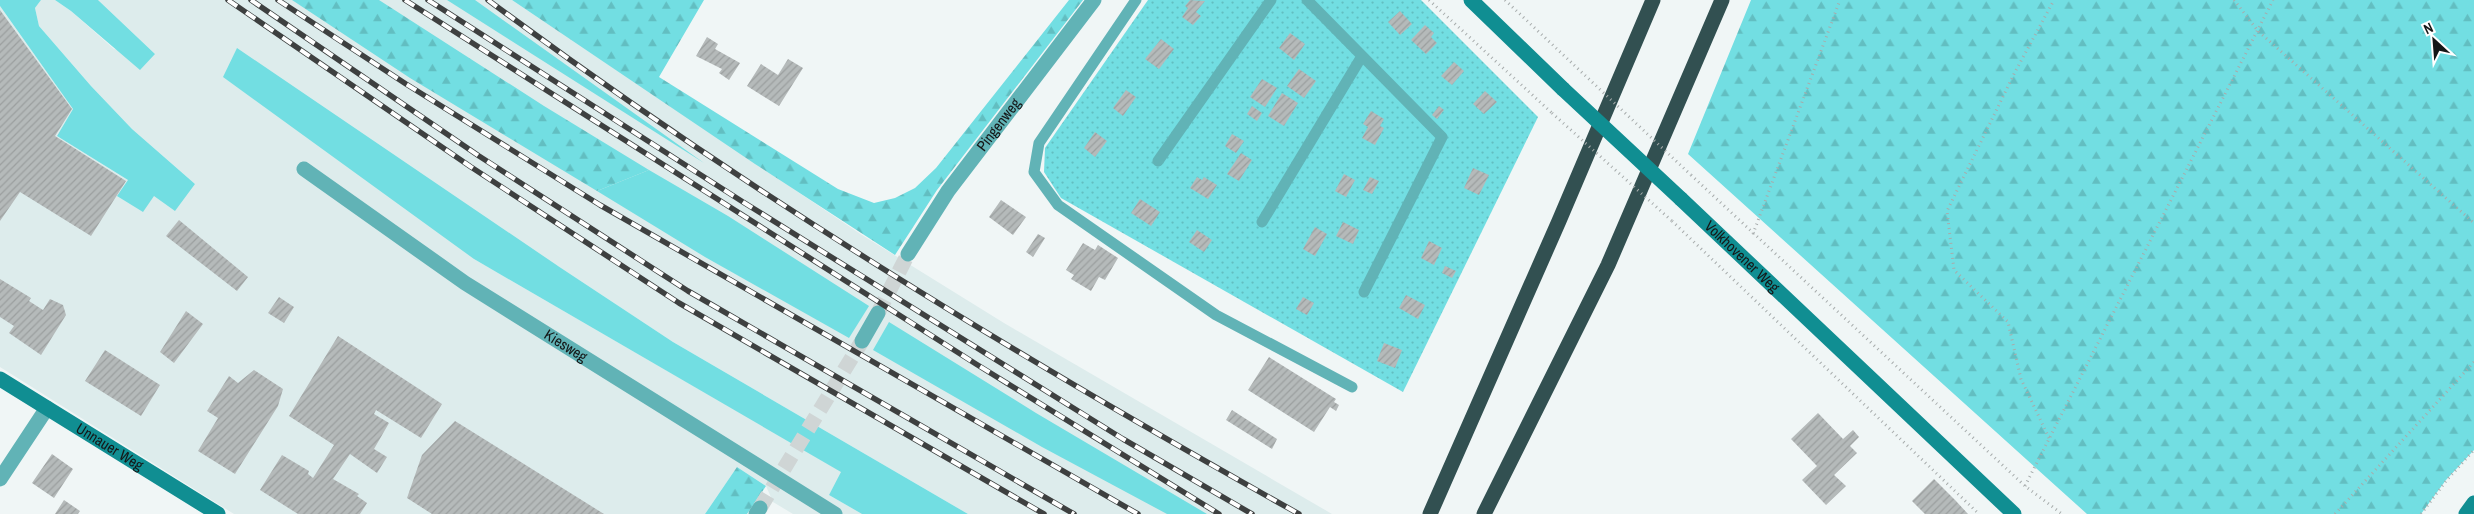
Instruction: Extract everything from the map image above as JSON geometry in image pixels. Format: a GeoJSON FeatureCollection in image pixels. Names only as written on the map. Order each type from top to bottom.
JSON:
{"type":"FeatureCollection","features":[{"type":"Feature","properties":{"kind":"highway"},"geometry":{"type":"LineString","coordinates":[[1430,514],[1563,212],[1653,0]]}},
{"type":"Feature","properties":{"kind":"highway"},"geometry":{"type":"LineString","coordinates":[[1484,514],[1608,265],[1722,0]]}},
{"type":"Feature","properties":{"kind":"street","name":"Pingenweg"},"geometry":{"type":"LineString","coordinates":[[908,254],[948,191],[1094,0]]}},
{"type":"Feature","properties":{"kind":"street","name":"Volkhovener Weg"},"geometry":{"type":"LineString","coordinates":[[1471,0],[2014,514]]}},
{"type":"Feature","properties":{"kind":"street","name":"Kiesweg"},"geometry":{"type":"LineString","coordinates":[[304,169],[465,282],[835,514]]}},
{"type":"Feature","properties":{"kind":"street"},"geometry":{"type":"LineString","coordinates":[[862,341],[878,313]]}},
{"type":"Feature","properties":{"kind":"street","name":"Unnauer Weg"},"geometry":{"type":"LineString","coordinates":[[0,379],[218,514]]}},
{"type":"Feature","properties":{"kind":"street"},"geometry":{"type":"LineString","coordinates":[[0,479],[47,408]]}},
{"type":"Feature","properties":{"kind":"street"},"geometry":{"type":"LineString","coordinates":[[2466,514],[2474,503]]}},
{"type":"Feature","properties":{"kind":"lane"},"geometry":{"type":"LineString","coordinates":[[1136,0],[1039,143],[1034,172],[1058,205],[1216,315],[1352,387]]}},
{"type":"Feature","properties":{"kind":"lane"},"geometry":{"type":"LineString","coordinates":[[1158,161],[1271,0]]}},
{"type":"Feature","properties":{"kind":"lane"},"geometry":{"type":"LineString","coordinates":[[1307,0],[1442,137],[1364,292]]}},
{"type":"Feature","properties":{"kind":"lane"},"geometry":{"type":"LineString","coordinates":[[1262,222],[1362,56]]}},
{"type":"Feature","properties":{"kind":"path"},"geometry":{"type":"LineString","coordinates":[[1429,0],[1672,221],[1979,514]]}},
{"type":"Feature","properties":{"kind":"path"},"geometry":{"type":"LineString","coordinates":[[1505,0],[2024,486],[2062,514]]}},
{"type":"Feature","properties":{"kind":"path"},"geometry":{"type":"LineString","coordinates":[[1753,234],[1840,0]]}},
{"type":"Feature","properties":{"kind":"path"},"geometry":{"type":"LineString","coordinates":[[2049,438],[2021,379],[2008,322],[1954,270],[1947,211],[2015,72],[2054,0]]}},
{"type":"Feature","properties":{"kind":"path"},"geometry":{"type":"LineString","coordinates":[[2234,0],[2258,31],[2474,223]]}},
{"type":"Feature","properties":{"kind":"path"},"geometry":{"type":"LineString","coordinates":[[2024,486],[2273,0]]}},
{"type":"Feature","properties":{"kind":"path"},"geometry":{"type":"LineString","coordinates":[[2335,514],[2474,362]]}},
{"type":"Feature","properties":{"kind":"path"},"geometry":{"type":"LineString","coordinates":[[2421,514],[2446,480],[2474,450]]}},
{"type":"Feature","properties":{"kind":"shaded area"},"geometry":{"type":"Polygon","coordinates":[[[41,0],[55,0],[71,11],[114,49],[155,54],[98,0],[512,0],[862,235],[1004,323],[1332,514],[968,514],[673,342],[558,266],[474,259],[842,472],[829,495],[862,514],[793,514],[773,502],[766,486],[737,467],[705,514],[234,514],[0,367],[0,6],[73,109],[57,136],[154,196],[195,184],[132,129],[91,86],[39,26],[35,8],[41,0]]]}},
{"type":"Feature","properties":{"kind":"green space"},"geometry":{"type":"Polygon","coordinates":[[[0,0],[41,0],[35,8],[39,26],[91,86],[132,129],[195,184],[175,211],[154,196],[143,212],[117,196],[128,180],[57,136],[73,109],[0,6],[0,0]]]}},
{"type":"Feature","properties":{"kind":"green space"},"geometry":{"type":"Polygon","coordinates":[[[55,0],[98,0],[155,54],[140,70],[71,11],[55,0]]]}},
{"type":"Feature","properties":{"kind":"green space"},"geometry":{"type":"Polygon","coordinates":[[[292,0],[379,0],[544,106],[649,170],[597,191],[410,78],[292,0]]]}},
{"type":"Feature","properties":{"kind":"green space"},"geometry":{"type":"Polygon","coordinates":[[[447,0],[475,0],[704,163],[447,0]]]}},
{"type":"Feature","properties":{"kind":"green space"},"geometry":{"type":"Polygon","coordinates":[[[512,0],[704,0],[659,77],[838,189],[874,203],[895,198],[915,188],[936,168],[1069,0],[1083,0],[937,190],[895,255],[755,164],[512,0]]]}},
{"type":"Feature","properties":{"kind":"green space"},"geometry":{"type":"Polygon","coordinates":[[[1148,0],[1421,0],[1538,117],[1403,392],[1061,198],[1044,172],[1045,148],[1148,0]]]}},
{"type":"Feature","properties":{"kind":"green space"},"geometry":{"type":"Polygon","coordinates":[[[1751,0],[2474,0],[2474,450],[2446,480],[2421,514],[2087,514],[1688,154],[1751,0]]]}},
{"type":"Feature","properties":{"kind":"green space"},"geometry":{"type":"Polygon","coordinates":[[[237,48],[673,342],[968,514],[862,514],[829,495],[841,472],[474,259],[223,77],[237,48]]]}},
{"type":"Feature","properties":{"kind":"green space"},"geometry":{"type":"Polygon","coordinates":[[[649,170],[728,216],[869,306],[849,338],[705,257],[597,191],[649,170]]]}},
{"type":"Feature","properties":{"kind":"green space"},"geometry":{"type":"Polygon","coordinates":[[[889,322],[1036,413],[1207,514],[1167,514],[1042,447],[873,350],[889,322]]]}},
{"type":"Feature","properties":{"kind":"green space"},"geometry":{"type":"Polygon","coordinates":[[[737,467],[766,486],[747,514],[705,514],[737,467]]]}},
{"type":"Feature","properties":{"kind":"building"},"geometry":{"type":"Polygon","coordinates":[[[1190,0],[1205,1],[1196,12],[1201,16],[1193,25],[1182,17],[1188,8],[1185,6],[1190,0]]]}},
{"type":"Feature","properties":{"kind":"building"},"geometry":{"type":"Polygon","coordinates":[[[0,10],[72,109],[55,136],[126,181],[91,236],[20,192],[0,221],[0,10]]]}},
{"type":"Feature","properties":{"kind":"building"},"geometry":{"type":"Polygon","coordinates":[[[1400,11],[1412,24],[1400,35],[1388,22],[1400,11]]]}},
{"type":"Feature","properties":{"kind":"building"},"geometry":{"type":"Polygon","coordinates":[[[1425,25],[1434,33],[1431,37],[1437,43],[1426,54],[1411,40],[1425,25]]]}},
{"type":"Feature","properties":{"kind":"building"},"geometry":{"type":"Polygon","coordinates":[[[1290,33],[1305,44],[1294,60],[1279,48],[1290,33]]]}},
{"type":"Feature","properties":{"kind":"building"},"geometry":{"type":"Polygon","coordinates":[[[707,37],[718,44],[715,49],[740,63],[729,80],[719,73],[722,69],[696,56],[707,37]]]}},
{"type":"Feature","properties":{"kind":"building"},"geometry":{"type":"Polygon","coordinates":[[[1161,39],[1174,49],[1159,69],[1145,59],[1161,39]]]}},
{"type":"Feature","properties":{"kind":"building"},"geometry":{"type":"Polygon","coordinates":[[[788,59],[803,68],[779,106],[747,86],[761,64],[778,75],[788,59]]]}},
{"type":"Feature","properties":{"kind":"building"},"geometry":{"type":"Polygon","coordinates":[[[1454,62],[1464,71],[1452,85],[1441,76],[1454,62]]]}},
{"type":"Feature","properties":{"kind":"building"},"geometry":{"type":"Polygon","coordinates":[[[1299,69],[1316,81],[1304,98],[1287,86],[1299,69]]]}},
{"type":"Feature","properties":{"kind":"building"},"geometry":{"type":"Polygon","coordinates":[[[1262,79],[1277,88],[1265,107],[1250,97],[1262,79]]]}},
{"type":"Feature","properties":{"kind":"building"},"geometry":{"type":"Polygon","coordinates":[[[1126,90],[1136,97],[1123,116],[1113,108],[1126,90]]]}},
{"type":"Feature","properties":{"kind":"building"},"geometry":{"type":"Polygon","coordinates":[[[1485,91],[1497,102],[1484,114],[1473,104],[1485,91]]]}},
{"type":"Feature","properties":{"kind":"building"},"geometry":{"type":"Polygon","coordinates":[[[1282,93],[1298,103],[1284,126],[1268,116],[1282,93]]]}},
{"type":"Feature","properties":{"kind":"building"},"geometry":{"type":"Polygon","coordinates":[[[1252,106],[1262,113],[1257,121],[1247,114],[1252,106]]]}},
{"type":"Feature","properties":{"kind":"building"},"geometry":{"type":"Polygon","coordinates":[[[1439,106],[1444,110],[1437,119],[1432,115],[1439,106]]]}},
{"type":"Feature","properties":{"kind":"building"},"geometry":{"type":"Polygon","coordinates":[[[1371,111],[1384,119],[1380,126],[1384,128],[1375,145],[1362,138],[1368,127],[1363,124],[1371,111]]]}},
{"type":"Feature","properties":{"kind":"building"},"geometry":{"type":"Polygon","coordinates":[[[1095,132],[1107,141],[1095,157],[1084,148],[1095,132]]]}},
{"type":"Feature","properties":{"kind":"building"},"geometry":{"type":"Polygon","coordinates":[[[1232,134],[1244,141],[1236,153],[1225,146],[1232,134]]]}},
{"type":"Feature","properties":{"kind":"building"},"geometry":{"type":"Polygon","coordinates":[[[1241,153],[1252,160],[1239,181],[1227,174],[1241,153]]]}},
{"type":"Feature","properties":{"kind":"building"},"geometry":{"type":"Polygon","coordinates":[[[1473,168],[1489,175],[1479,195],[1464,188],[1473,168]]]}},
{"type":"Feature","properties":{"kind":"building"},"geometry":{"type":"Polygon","coordinates":[[[1344,174],[1355,180],[1346,197],[1335,191],[1344,174]]]}},
{"type":"Feature","properties":{"kind":"building"},"geometry":{"type":"Polygon","coordinates":[[[1197,177],[1202,180],[1204,177],[1217,185],[1208,199],[1190,188],[1197,177]]]}},
{"type":"Feature","properties":{"kind":"building"},"geometry":{"type":"Polygon","coordinates":[[[1370,177],[1379,181],[1372,194],[1363,190],[1370,177]]]}},
{"type":"Feature","properties":{"kind":"building"},"geometry":{"type":"Polygon","coordinates":[[[1140,199],[1160,212],[1151,226],[1131,213],[1140,199]]]}},
{"type":"Feature","properties":{"kind":"building"},"geometry":{"type":"Polygon","coordinates":[[[1001,200],[1026,217],[1013,235],[989,217],[1001,200]]]}},
{"type":"Feature","properties":{"kind":"building"},"geometry":{"type":"Polygon","coordinates":[[[179,220],[248,277],[237,291],[166,236],[179,220]]]}},
{"type":"Feature","properties":{"kind":"building"},"geometry":{"type":"Polygon","coordinates":[[[1343,222],[1359,230],[1353,244],[1336,236],[1343,222]]]}},
{"type":"Feature","properties":{"kind":"building"},"geometry":{"type":"Polygon","coordinates":[[[1315,227],[1327,234],[1315,256],[1303,249],[1315,227]]]}},
{"type":"Feature","properties":{"kind":"building"},"geometry":{"type":"Polygon","coordinates":[[[1197,230],[1212,240],[1204,252],[1189,242],[1197,230]]]}},
{"type":"Feature","properties":{"kind":"building"},"geometry":{"type":"Polygon","coordinates":[[[1038,234],[1045,238],[1033,257],[1026,252],[1038,234]]]}},
{"type":"Feature","properties":{"kind":"building"},"geometry":{"type":"Polygon","coordinates":[[[1429,241],[1442,248],[1434,265],[1421,258],[1429,241]]]}},
{"type":"Feature","properties":{"kind":"building"},"geometry":{"type":"Polygon","coordinates":[[[1083,243],[1095,250],[1098,245],[1118,258],[1105,280],[1099,277],[1091,291],[1071,279],[1074,275],[1066,270],[1083,243]]]}},
{"type":"Feature","properties":{"kind":"building"},"geometry":{"type":"Polygon","coordinates":[[[1445,266],[1456,271],[1452,278],[1442,273],[1445,266]]]}},
{"type":"Feature","properties":{"kind":"building"},"geometry":{"type":"Polygon","coordinates":[[[0,279],[31,298],[29,301],[43,310],[50,299],[63,305],[66,315],[41,355],[9,333],[14,326],[0,317],[0,279]]]}},
{"type":"Feature","properties":{"kind":"building"},"geometry":{"type":"Polygon","coordinates":[[[1406,295],[1425,305],[1418,319],[1399,308],[1406,295]]]}},
{"type":"Feature","properties":{"kind":"building"},"geometry":{"type":"Polygon","coordinates":[[[279,297],[294,307],[284,323],[268,313],[279,297]]]}},
{"type":"Feature","properties":{"kind":"building"},"geometry":{"type":"Polygon","coordinates":[[[1303,297],[1314,303],[1307,315],[1296,309],[1303,297]]]}},
{"type":"Feature","properties":{"kind":"building"},"geometry":{"type":"Polygon","coordinates":[[[186,311],[203,324],[174,363],[160,352],[186,311]]]}},
{"type":"Feature","properties":{"kind":"building"},"geometry":{"type":"Polygon","coordinates":[[[338,336],[442,404],[421,438],[376,410],[374,414],[389,423],[374,449],[387,457],[377,473],[350,454],[333,479],[359,494],[357,496],[367,503],[360,514],[298,514],[260,490],[282,455],[309,471],[308,474],[313,478],[334,445],[289,416],[338,336]]]}},
{"type":"Feature","properties":{"kind":"building"},"geometry":{"type":"Polygon","coordinates":[[[1384,343],[1402,350],[1395,368],[1377,361],[1384,343]]]}},
{"type":"Feature","properties":{"kind":"building"},"geometry":{"type":"Polygon","coordinates":[[[105,350],[160,385],[141,416],[85,381],[105,350]]]}},
{"type":"Feature","properties":{"kind":"building"},"geometry":{"type":"Polygon","coordinates":[[[1269,357],[1336,399],[1334,402],[1339,405],[1336,411],[1330,407],[1314,432],[1248,390],[1269,357]]]}},
{"type":"Feature","properties":{"kind":"building"},"geometry":{"type":"Polygon","coordinates":[[[254,370],[283,389],[278,406],[235,474],[198,451],[218,418],[207,411],[229,376],[238,383],[254,370]]]}},
{"type":"Feature","properties":{"kind":"building"},"geometry":{"type":"Polygon","coordinates":[[[1232,410],[1277,439],[1272,449],[1226,420],[1232,410]]]}},
{"type":"Feature","properties":{"kind":"building"},"geometry":{"type":"Polygon","coordinates":[[[1818,413],[1843,439],[1853,430],[1859,437],[1850,446],[1857,453],[1834,475],[1846,486],[1826,505],[1802,480],[1817,466],[1791,439],[1818,413]]]}},
{"type":"Feature","properties":{"kind":"building"},"geometry":{"type":"Polygon","coordinates":[[[455,421],[604,514],[432,514],[407,498],[422,455],[455,421]]]}},
{"type":"Feature","properties":{"kind":"building"},"geometry":{"type":"Polygon","coordinates":[[[52,454],[73,469],[54,498],[32,483],[52,454]]]}},
{"type":"Feature","properties":{"kind":"building"},"geometry":{"type":"Polygon","coordinates":[[[1934,479],[1968,514],[1925,514],[1912,501],[1934,479]]]}},
{"type":"Feature","properties":{"kind":"building"},"geometry":{"type":"Polygon","coordinates":[[[64,500],[80,511],[78,514],[55,514],[64,500]]]}},
{"type":"Feature","properties":{"kind":"tunnel"},"geometry":{"type":"LineString","coordinates":[[878,313],[908,254]]}},
{"type":"Feature","properties":{"kind":"tunnel"},"geometry":{"type":"LineString","coordinates":[[760,508],[862,341]]}},
{"type":"Feature","properties":{"kind":"railway"},"geometry":{"type":"LineString","coordinates":[[228,0],[471,167],[679,303],[1044,514]]}},
{"type":"Feature","properties":{"kind":"railway"},"geometry":{"type":"LineString","coordinates":[[251,0],[479,156],[688,291],[1074,514]]}},
{"type":"Feature","properties":{"kind":"railway"},"geometry":{"type":"LineString","coordinates":[[278,0],[406,84],[600,205],[1138,514]]}},
{"type":"Feature","properties":{"kind":"railway"},"geometry":{"type":"LineString","coordinates":[[405,0],[976,364],[1219,514]]}},
{"type":"Feature","properties":{"kind":"railway"},"geometry":{"type":"LineString","coordinates":[[428,0],[743,202],[1123,439],[1252,514]]}},
{"type":"Feature","properties":{"kind":"railway"},"geometry":{"type":"LineString","coordinates":[[488,0],[585,71],[684,139],[885,270],[1091,395],[1299,514]]}}]}
